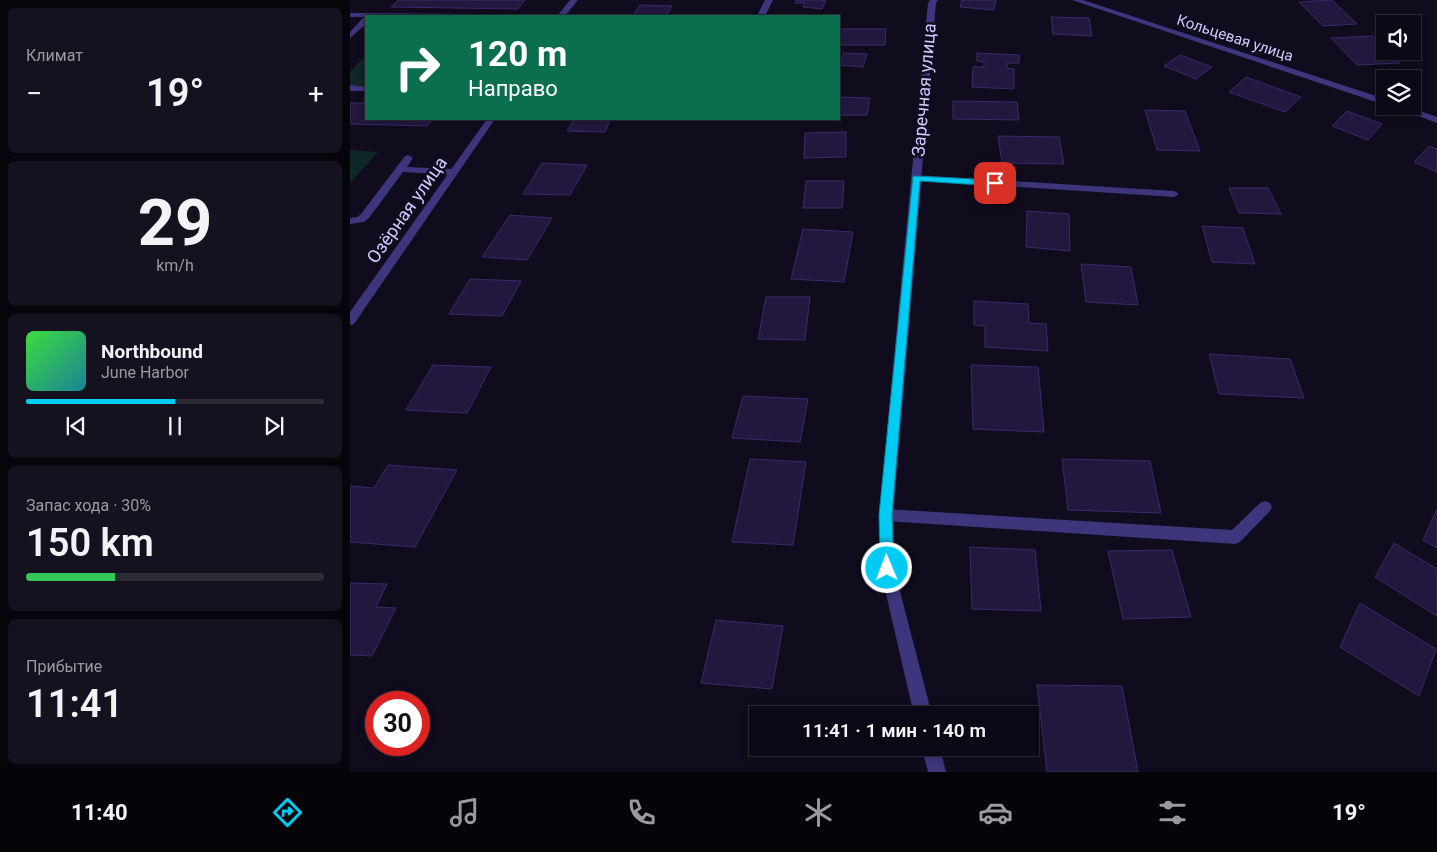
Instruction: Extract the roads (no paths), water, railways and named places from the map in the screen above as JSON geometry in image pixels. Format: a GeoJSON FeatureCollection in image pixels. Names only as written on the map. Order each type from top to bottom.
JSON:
{"type":"FeatureCollection","features":[{"type":"Feature","properties":{"kind":"street"},"geometry":{"type":"LineString","coordinates":[[563,15],[574,0]]}},
{"type":"Feature","properties":{"kind":"street"},"geometry":{"type":"LineString","coordinates":[[762,15],[768,0]]}},
{"type":"Feature","properties":{"kind":"street","name":"Заречная улица"},"geometry":{"type":"LineString","coordinates":[[921,706],[887,568],[886,515],[932,3],[934,0]]}},
{"type":"Feature","properties":{"kind":"street","name":"Кольцевая улица"},"geometry":{"type":"LineString","coordinates":[[1076,0],[1376,99]]}},
{"type":"Feature","properties":{"kind":"street"},"geometry":{"type":"LineString","coordinates":[[350,15],[365,17]]}},
{"type":"Feature","properties":{"kind":"street"},"geometry":{"type":"LineString","coordinates":[[350,36],[365,21]]}},
{"type":"Feature","properties":{"kind":"street"},"geometry":{"type":"LineString","coordinates":[[350,88],[365,89]]}},
{"type":"Feature","properties":{"kind":"street"},"geometry":{"type":"LineString","coordinates":[[1421,114],[1437,120]]}},
{"type":"Feature","properties":{"kind":"street","name":"Озёрная улица"},"geometry":{"type":"LineString","coordinates":[[350,321],[452,172],[490,120]]}},
{"type":"Feature","properties":{"kind":"street"},"geometry":{"type":"LineString","coordinates":[[350,221],[360,220],[365,216],[408,158]]}},
{"type":"Feature","properties":{"kind":"street"},"geometry":{"type":"LineString","coordinates":[[400,169],[452,172]]}},
{"type":"Feature","properties":{"kind":"street"},"geometry":{"type":"LineString","coordinates":[[916,178],[1174,194]]}},
{"type":"Feature","properties":{"kind":"street"},"geometry":{"type":"LineString","coordinates":[[886,515],[1235,538],[1265,507]]}},
{"type":"Feature","properties":{"kind":"street"},"geometry":{"type":"LineString","coordinates":[[933,756],[937,772]]}}]}
